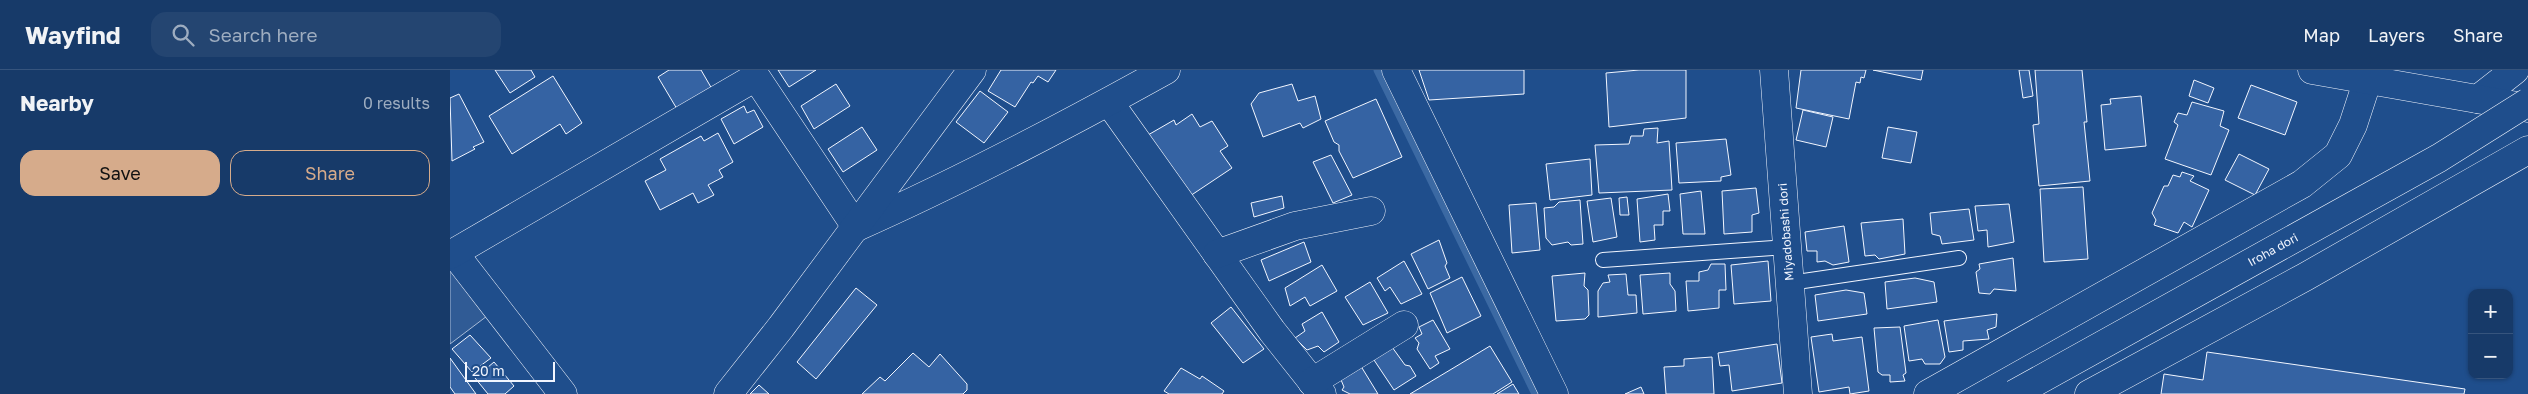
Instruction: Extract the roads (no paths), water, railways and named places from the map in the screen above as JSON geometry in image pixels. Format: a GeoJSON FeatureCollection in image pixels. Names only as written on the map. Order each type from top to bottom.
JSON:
{"type":"FeatureCollection","features":[{"type":"Feature","properties":{"kind":"street"},"geometry":{"type":"LineString","coordinates":[[728,394],[856,227],[972,70]]}},
{"type":"Feature","properties":{"kind":"street"},"geometry":{"type":"LineString","coordinates":[[856,227],[916,200],[1109,102],[1166,70]]}},
{"type":"Feature","properties":{"kind":"street"},"geometry":{"type":"LineString","coordinates":[[1396,70],[1554,394]]}},
{"type":"Feature","properties":{"kind":"street","name":"Miyadobashi dori"},"geometry":{"type":"LineString","coordinates":[[1774,70],[1798,394]]}},
{"type":"Feature","properties":{"kind":"street"},"geometry":{"type":"LineString","coordinates":[[2312,70],[2528,108]]}},
{"type":"Feature","properties":{"kind":"street"},"geometry":{"type":"LineString","coordinates":[[2478,99],[2515,70]]}},
{"type":"Feature","properties":{"kind":"street"},"geometry":{"type":"LineString","coordinates":[[563,394],[452,254],[754,74],[856,227]]}},
{"type":"Feature","properties":{"kind":"street"},"geometry":{"type":"LineString","coordinates":[[1928,394],[2302,184],[2338,155],[2354,125],[2368,79]]}},
{"type":"Feature","properties":{"kind":"street"},"geometry":{"type":"LineString","coordinates":[[1109,102],[1272,331],[1317,388],[1404,325]]}},
{"type":"Feature","properties":{"kind":"street","name":"Iroha dori"},"geometry":{"type":"LineString","coordinates":[[2014,394],[2439,158],[2528,102]]}},
{"type":"Feature","properties":{"kind":"street"},"geometry":{"type":"LineString","coordinates":[[2089,394],[2305,277],[2528,150]]}},
{"type":"Feature","properties":{"kind":"street"},"geometry":{"type":"LineString","coordinates":[[1217,254],[1295,226],[1371,210]]}},
{"type":"Feature","properties":{"kind":"lane"},"geometry":{"type":"LineString","coordinates":[[1602,260],[1788,247]]}},
{"type":"Feature","properties":{"kind":"lane"},"geometry":{"type":"LineString","coordinates":[[1790,283],[1959,258]]}},
{"type":"Feature","properties":{"kind":"waterway"},"geometry":{"type":"LineString","coordinates":[[1378,70],[1536,394]]}}]}
